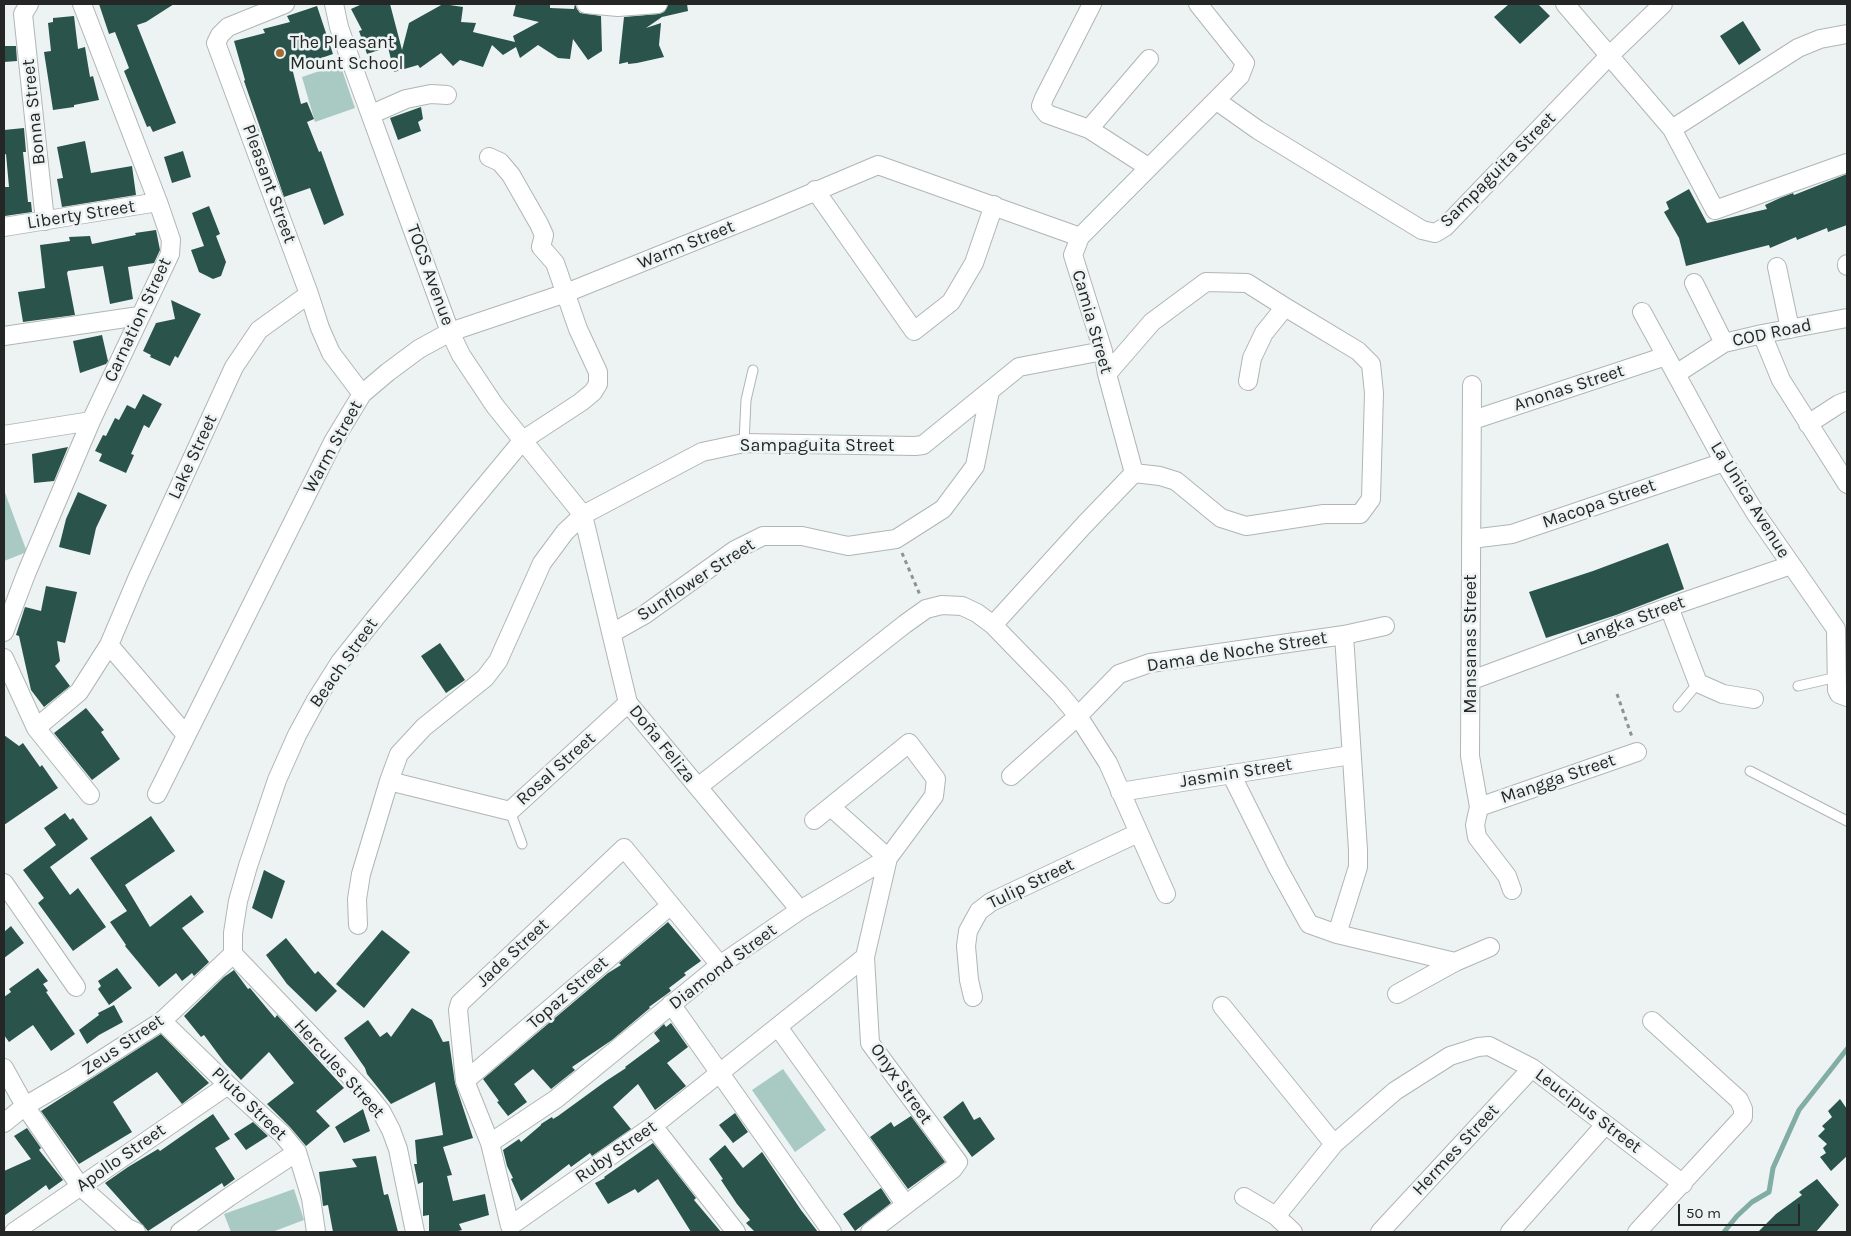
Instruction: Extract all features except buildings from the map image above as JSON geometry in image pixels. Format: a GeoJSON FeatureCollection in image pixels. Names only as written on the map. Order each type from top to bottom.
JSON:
{"type":"FeatureCollection","features":[{"type":"Feature","properties":{"kind":"street","name":"Bonna Street"},"geometry":{"type":"LineString","coordinates":[[29,4],[23,14],[45,222]]}},
{"type":"Feature","properties":{"kind":"street","name":"Carnation Street"},"geometry":{"type":"LineString","coordinates":[[4,632],[26,574],[91,421],[170,254],[171,240],[158,202],[82,4]]}},
{"type":"Feature","properties":{"kind":"street","name":"Pleasant Street"},"geometry":{"type":"LineString","coordinates":[[285,4],[228,27],[220,35],[216,43],[320,328],[331,353],[362,394]]}},
{"type":"Feature","properties":{"kind":"street","name":"TOCS Avenue"},"geometry":{"type":"LineString","coordinates":[[334,4],[339,27],[450,332],[461,355],[476,379],[583,515]]}},
{"type":"Feature","properties":{"kind":"street"},"geometry":{"type":"LineString","coordinates":[[586,4],[618,8],[658,4]]}},
{"type":"Feature","properties":{"kind":"street"},"geometry":{"type":"LineString","coordinates":[[1092,4],[1041,106],[1047,114],[1089,129],[1148,167]]}},
{"type":"Feature","properties":{"kind":"street"},"geometry":{"type":"LineString","coordinates":[[1080,237],[1240,76],[1245,62],[1198,4]]}},
{"type":"Feature","properties":{"kind":"street"},"geometry":{"type":"LineString","coordinates":[[1565,4],[1672,129],[1715,210],[1847,163]]}},
{"type":"Feature","properties":{"kind":"street","name":"Sampaguita Street"},"geometry":{"type":"LineString","coordinates":[[1217,101],[1258,130],[1422,230],[1434,232],[1445,227],[1610,55],[1663,4]]}},
{"type":"Feature","properties":{"kind":"street"},"geometry":{"type":"LineString","coordinates":[[1672,129],[1798,48],[1820,39],[1847,34]]}},
{"type":"Feature","properties":{"kind":"street"},"geometry":{"type":"LineString","coordinates":[[1089,129],[1149,59]]}},
{"type":"Feature","properties":{"kind":"street"},"geometry":{"type":"LineString","coordinates":[[372,114],[406,99],[431,94],[447,95]]}},
{"type":"Feature","properties":{"kind":"street","name":"Beach Street"},"geometry":{"type":"LineString","coordinates":[[233,954],[233,933],[238,901],[277,780],[297,735],[340,662],[523,440],[581,402],[593,392],[598,384],[598,372],[578,329],[555,263],[542,247],[544,235],[528,202],[511,175],[500,162],[489,158]]}},
{"type":"Feature","properties":{"kind":"street","name":"Warm Street"},"geometry":{"type":"LineString","coordinates":[[157,794],[333,442],[362,394],[419,349],[450,332],[566,293],[878,165],[1080,237]]}},
{"type":"Feature","properties":{"kind":"street"},"geometry":{"type":"LineString","coordinates":[[815,190],[914,331],[951,302],[974,263],[994,205]]}},
{"type":"Feature","properties":{"kind":"street","name":"Liberty Street"},"geometry":{"type":"LineString","coordinates":[[4,227],[45,222],[158,202]]}},
{"type":"Feature","properties":{"kind":"street","name":"Camia Street"},"geometry":{"type":"LineString","coordinates":[[1080,237],[1073,255],[1103,351],[1107,374],[1134,473]]}},
{"type":"Feature","properties":{"kind":"street"},"geometry":{"type":"LineString","coordinates":[[1777,267],[1790,329]]}},
{"type":"Feature","properties":{"kind":"street"},"geometry":{"type":"LineString","coordinates":[[993,625],[1084,524],[1134,473],[1160,476],[1176,481],[1220,518],[1246,526],[1324,514],[1360,514],[1367,507],[1371,499],[1374,393],[1370,364],[1358,351],[1247,283],[1206,282],[1152,322],[1107,374]]}},
{"type":"Feature","properties":{"kind":"street"},"geometry":{"type":"LineString","coordinates":[[1694,283],[1724,343]]}},
{"type":"Feature","properties":{"kind":"street","name":"Lake Street"},"geometry":{"type":"LineString","coordinates":[[36,728],[79,692],[109,645],[137,579],[234,367],[259,330],[309,294]]}},
{"type":"Feature","properties":{"kind":"street"},"geometry":{"type":"LineString","coordinates":[[1248,381],[1252,358],[1264,333],[1285,307]]}},
{"type":"Feature","properties":{"kind":"street","name":"La Unica Avenue"},"geometry":{"type":"LineString","coordinates":[[1642,312],[1724,462],[1756,514],[1836,629],[1840,688]]}},
{"type":"Feature","properties":{"kind":"street"},"geometry":{"type":"LineString","coordinates":[[4,336],[140,316]]}},
{"type":"Feature","properties":{"kind":"street","name":"COD Road"},"geometry":{"type":"LineString","coordinates":[[1676,374],[1724,343],[1847,318]]}},
{"type":"Feature","properties":{"kind":"street"},"geometry":{"type":"LineString","coordinates":[[1762,334],[1781,380],[1847,484]]}},
{"type":"Feature","properties":{"kind":"street","name":"Sampaguita Street"},"geometry":{"type":"LineString","coordinates":[[358,925],[357,899],[361,874],[388,781],[399,754],[424,727],[485,678],[498,661],[542,563],[565,532],[583,515],[702,452],[744,443],[924,445],[1019,367],[1103,351]]}},
{"type":"Feature","properties":{"kind":"street","name":"Anonas Street"},"geometry":{"type":"LineString","coordinates":[[1473,420],[1666,356]]}},
{"type":"Feature","properties":{"kind":"street","name":"Mansanas Street"},"geometry":{"type":"LineString","coordinates":[[1472,385],[1472,680],[1470,756],[1479,807],[1475,826],[1477,837],[1507,876],[1512,890]]}},
{"type":"Feature","properties":{"kind":"street","name":"Sunflower Street"},"geometry":{"type":"LineString","coordinates":[[612,633],[644,615],[735,550],[763,536],[802,536],[848,546],[896,539],[943,509],[975,466],[990,391]]}},
{"type":"Feature","properties":{"kind":"street"},"geometry":{"type":"LineString","coordinates":[[1808,424],[1847,401]]}},
{"type":"Feature","properties":{"kind":"street"},"geometry":{"type":"LineString","coordinates":[[4,434],[91,421]]}},
{"type":"Feature","properties":{"kind":"street","name":"Macopa Street"},"geometry":{"type":"LineString","coordinates":[[1471,538],[1512,534],[1724,462]]}},
{"type":"Feature","properties":{"kind":"street","name":"Doña Feliza"},"geometry":{"type":"LineString","coordinates":[[583,515],[628,703],[800,910]]}},
{"type":"Feature","properties":{"kind":"street","name":"Langka Street"},"geometry":{"type":"LineString","coordinates":[[1472,680],[1669,607],[1791,565]]}},
{"type":"Feature","properties":{"kind":"street"},"geometry":{"type":"LineString","coordinates":[[698,787],[926,609],[942,605],[962,606],[977,613],[993,625],[1059,693],[1078,716],[1108,763],[1166,894]]}},
{"type":"Feature","properties":{"kind":"street"},"geometry":{"type":"LineString","coordinates":[[1669,607],[1698,683],[1723,694],[1754,699]]}},
{"type":"Feature","properties":{"kind":"street","name":"Dama de Noche Street"},"geometry":{"type":"LineString","coordinates":[[1011,776],[1078,716],[1119,674],[1150,663],[1344,636],[1384,626]]}},
{"type":"Feature","properties":{"kind":"street"},"geometry":{"type":"LineString","coordinates":[[1337,934],[1358,867],[1344,636]]}},
{"type":"Feature","properties":{"kind":"street"},"geometry":{"type":"LineString","coordinates":[[109,645],[186,734]]}},
{"type":"Feature","properties":{"kind":"street"},"geometry":{"type":"LineString","coordinates":[[4,658],[36,728],[90,795]]}},
{"type":"Feature","properties":{"kind":"street","name":"Rosal Street"},"geometry":{"type":"LineString","coordinates":[[388,781],[510,811],[628,703]]}},
{"type":"Feature","properties":{"kind":"street","name":"Diamond Street"},"geometry":{"type":"LineString","coordinates":[[490,1143],[556,1100],[720,965],[800,910],[888,858],[934,796],[936,778],[909,744],[831,807]]}},
{"type":"Feature","properties":{"kind":"street","name":"Mangga Street"},"geometry":{"type":"LineString","coordinates":[[1479,807],[1637,752]]}},
{"type":"Feature","properties":{"kind":"street","name":"Jasmin Street"},"geometry":{"type":"LineString","coordinates":[[1120,792],[1351,754]]}},
{"type":"Feature","properties":{"kind":"street"},"geometry":{"type":"LineString","coordinates":[[1231,774],[1278,868],[1309,924],[1337,934],[1455,962]]}},
{"type":"Feature","properties":{"kind":"street"},"geometry":{"type":"LineString","coordinates":[[814,820],[831,807],[888,858]]}},
{"type":"Feature","properties":{"kind":"street","name":"Tulip Street"},"geometry":{"type":"LineString","coordinates":[[973,997],[969,980],[966,946],[968,931],[979,911],[990,902],[1138,833]]}},
{"type":"Feature","properties":{"kind":"street","name":"Jade Street"},"geometry":{"type":"LineString","coordinates":[[510,1226],[490,1143],[465,1081],[458,1010],[460,1003],[624,848],[720,965]]}},
{"type":"Feature","properties":{"kind":"street","name":"Onyx Street"},"geometry":{"type":"LineString","coordinates":[[870,1232],[956,1167],[958,1162],[870,1043],[865,956],[888,858]]}},
{"type":"Feature","properties":{"kind":"street"},"geometry":{"type":"LineString","coordinates":[[4,883],[76,987]]}},
{"type":"Feature","properties":{"kind":"street","name":"Topaz Street"},"geometry":{"type":"LineString","coordinates":[[465,1081],[671,905]]}},
{"type":"Feature","properties":{"kind":"street"},"geometry":{"type":"LineString","coordinates":[[1397,994],[1455,962],[1490,947]]}},
{"type":"Feature","properties":{"kind":"street","name":"Zeus Street"},"geometry":{"type":"LineString","coordinates":[[4,1123],[25,1106],[73,1078],[162,1021],[233,954]]}},
{"type":"Feature","properties":{"kind":"street","name":"Hercules Street"},"geometry":{"type":"LineString","coordinates":[[233,954],[369,1096],[381,1111],[391,1130],[398,1150],[415,1232]]}},
{"type":"Feature","properties":{"kind":"street","name":"Ruby Street"},"geometry":{"type":"LineString","coordinates":[[510,1226],[653,1126],[865,956]]}},
{"type":"Feature","properties":{"kind":"street"},"geometry":{"type":"LineString","coordinates":[[671,1004],[832,1232]]}},
{"type":"Feature","properties":{"kind":"street"},"geometry":{"type":"LineString","coordinates":[[1222,1006],[1334,1144],[1276,1216]]}},
{"type":"Feature","properties":{"kind":"street","name":"Pluto Street"},"geometry":{"type":"LineString","coordinates":[[162,1021],[282,1134],[297,1152],[311,1198],[316,1232]]}},
{"type":"Feature","properties":{"kind":"street"},"geometry":{"type":"LineString","coordinates":[[1637,1232],[1743,1117],[1744,1109],[1739,1100],[1652,1021]]}},
{"type":"Feature","properties":{"kind":"street"},"geometry":{"type":"LineString","coordinates":[[778,1027],[906,1205]]}},
{"type":"Feature","properties":{"kind":"street","name":"Leucipus Street"},"geometry":{"type":"LineString","coordinates":[[1334,1144],[1395,1091],[1424,1071],[1450,1056],[1478,1047],[1488,1046],[1532,1068],[1683,1184]]}},
{"type":"Feature","properties":{"kind":"street"},"geometry":{"type":"LineString","coordinates":[[4,1068],[25,1106],[80,1186],[127,1228],[136,1232]]}},
{"type":"Feature","properties":{"kind":"street","name":"Hermes Street"},"geometry":{"type":"LineString","coordinates":[[1380,1232],[1532,1068]]}},
{"type":"Feature","properties":{"kind":"street","name":"Apollo Street"},"geometry":{"type":"LineString","coordinates":[[14,1232],[228,1085]]}},
{"type":"Feature","properties":{"kind":"street"},"geometry":{"type":"LineString","coordinates":[[1510,1232],[1605,1125]]}},
{"type":"Feature","properties":{"kind":"street"},"geometry":{"type":"LineString","coordinates":[[653,1126],[736,1232]]}},
{"type":"Feature","properties":{"kind":"street"},"geometry":{"type":"LineString","coordinates":[[180,1232],[229,1196],[297,1152]]}},
{"type":"Feature","properties":{"kind":"street"},"geometry":{"type":"LineString","coordinates":[[1244,1197],[1276,1216],[1293,1232]]}},
{"type":"Feature","properties":{"kind":"lane"},"geometry":{"type":"LineString","coordinates":[[744,443],[746,400],[753,370]]}},
{"type":"Feature","properties":{"kind":"lane"},"geometry":{"type":"LineString","coordinates":[[1678,707],[1698,683]]}},
{"type":"Feature","properties":{"kind":"lane"},"geometry":{"type":"LineString","coordinates":[[1798,686],[1840,688]]}},
{"type":"Feature","properties":{"kind":"lane"},"geometry":{"type":"LineString","coordinates":[[1750,771],[1847,821]]}},
{"type":"Feature","properties":{"kind":"lane"},"geometry":{"type":"LineString","coordinates":[[510,811],[522,844]]}},
{"type":"Feature","properties":{"kind":"path"},"geometry":{"type":"LineString","coordinates":[[896,539],[926,609]]}},
{"type":"Feature","properties":{"kind":"path"},"geometry":{"type":"LineString","coordinates":[[1617,694],[1637,752]]}},
{"type":"Feature","properties":{"kind":"green space"},"geometry":{"type":"Polygon","coordinates":[[[340,64],[355,108],[315,122],[302,77],[340,64]]]}},
{"type":"Feature","properties":{"kind":"green space"},"geometry":{"type":"Polygon","coordinates":[[[4,490],[27,552],[4,561],[4,490]]]}},
{"type":"Feature","properties":{"kind":"green space"},"geometry":{"type":"Polygon","coordinates":[[[783,1069],[826,1130],[795,1152],[752,1090],[783,1069]]]}},
{"type":"Feature","properties":{"kind":"green space"},"geometry":{"type":"Polygon","coordinates":[[[294,1189],[304,1220],[272,1232],[231,1232],[224,1214],[294,1189]]]}},
{"type":"Feature","properties":{"kind":"waterway"},"geometry":{"type":"LineString","coordinates":[[1724,1232],[1752,1202],[1769,1192],[1773,1168],[1799,1110],[1847,1049]]}},
{"type":"Feature","properties":{"kind":"place","name":"The Pleasant Mount School"},"geometry":{"type":"Point","coordinates":[280,53]}}]}
